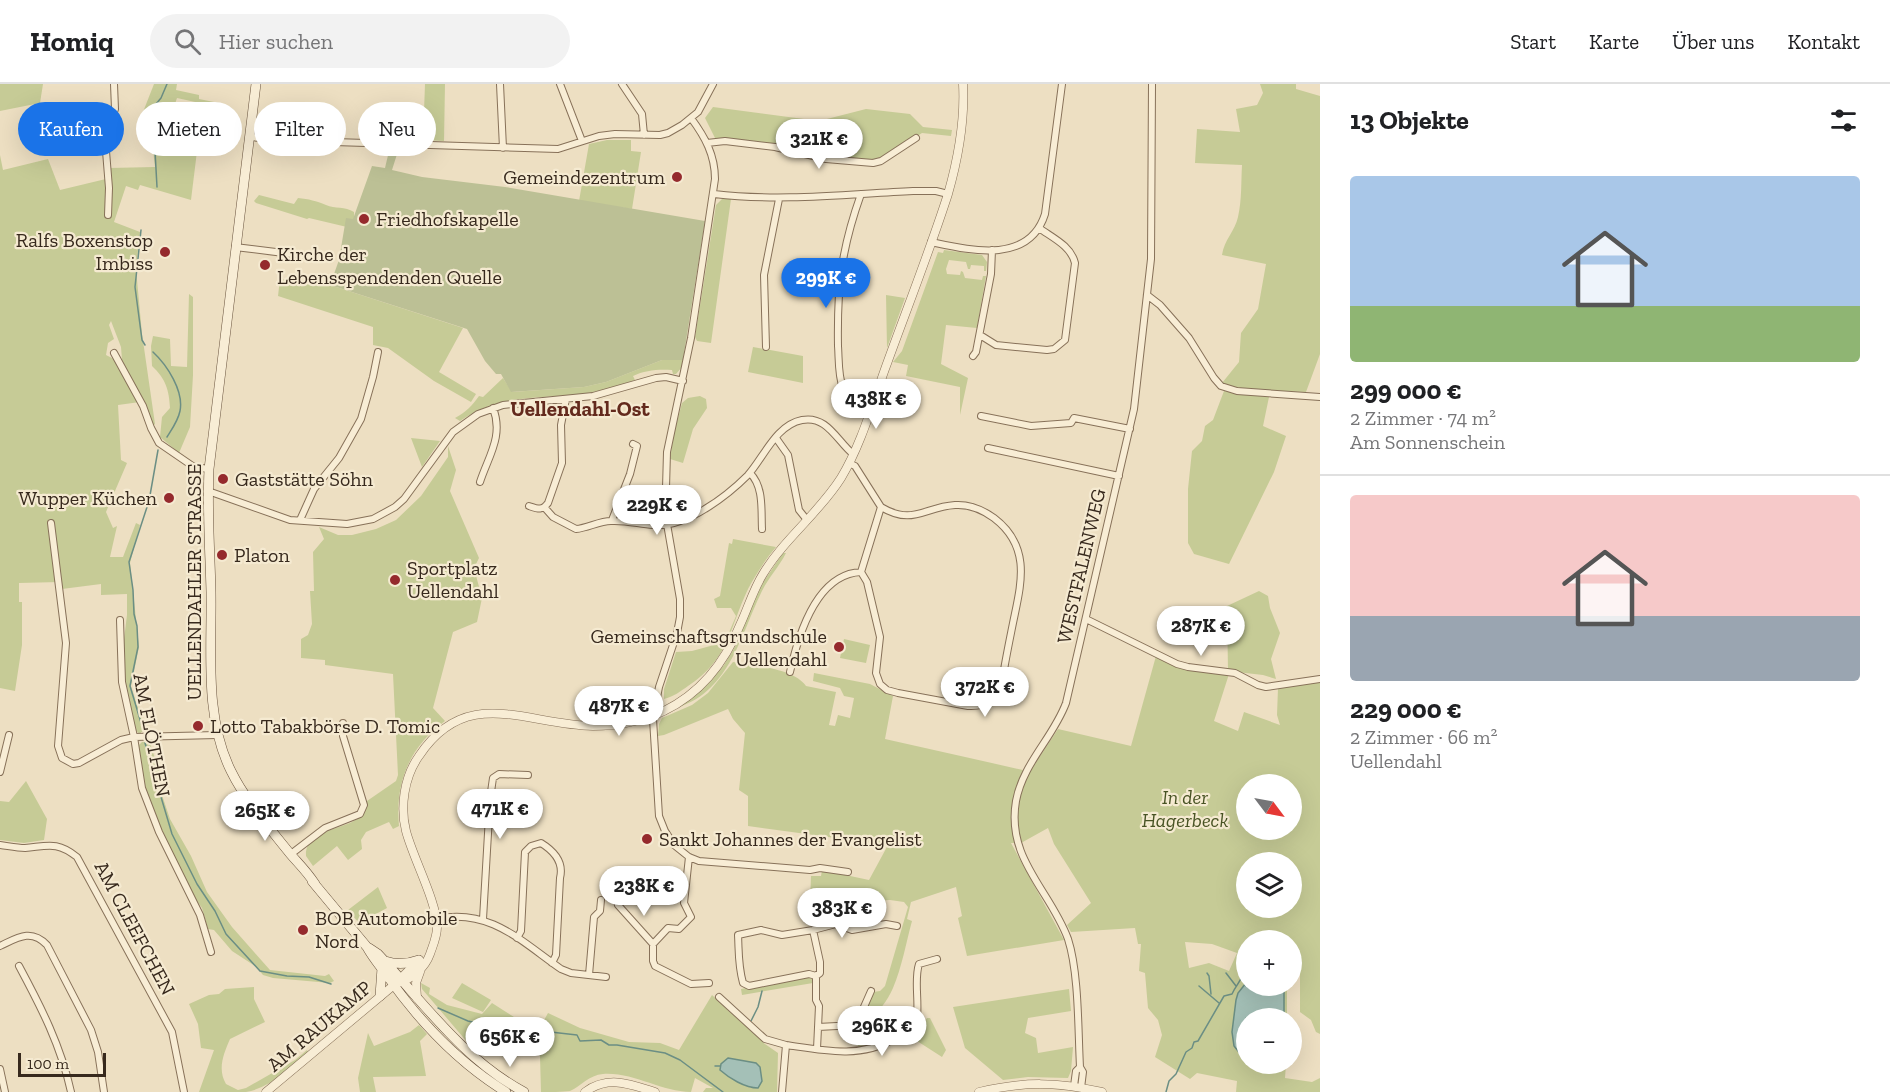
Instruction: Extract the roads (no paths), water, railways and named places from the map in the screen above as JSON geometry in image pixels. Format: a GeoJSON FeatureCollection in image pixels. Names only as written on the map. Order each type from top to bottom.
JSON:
{"type":"FeatureCollection","features":[{"type":"Feature","properties":{"kind":"main road","name":"UELLENDAHLER STRASSE"},"geometry":{"type":"LineString","coordinates":[[256,84],[209,469],[213,717],[217,735],[231,772],[248,799],[367,947],[452,1037],[482,1065],[524,1092]]}},
{"type":"Feature","properties":{"kind":"main road"},"geometry":{"type":"LineString","coordinates":[[380,996],[383,965],[421,964]]}},
{"type":"Feature","properties":{"kind":"main road","name":"UELLENDAHLER STRASSE"},"geometry":{"type":"LineString","coordinates":[[399,982],[455,1054],[506,1092]]}},
{"type":"Feature","properties":{"kind":"street"},"geometry":{"type":"LineString","coordinates":[[108,215],[109,188],[105,139],[115,109],[114,84]]}},
{"type":"Feature","properties":{"kind":"street"},"geometry":{"type":"LineString","coordinates":[[500,84],[503,148]]}},
{"type":"Feature","properties":{"kind":"street"},"geometry":{"type":"LineString","coordinates":[[560,84],[582,141]]}},
{"type":"Feature","properties":{"kind":"street"},"geometry":{"type":"LineString","coordinates":[[622,84],[642,114],[644,135]]}},
{"type":"Feature","properties":{"kind":"street"},"geometry":{"type":"LineString","coordinates":[[249,137],[302,141],[558,149],[615,134],[668,133],[691,118],[703,104],[712,84]]}},
{"type":"Feature","properties":{"kind":"street"},"geometry":{"type":"LineString","coordinates":[[606,977],[570,973],[499,925],[483,919],[450,917],[436,919],[406,830],[404,809],[406,785],[412,767],[432,738],[454,722],[481,714],[505,713],[592,726],[633,722],[654,715],[684,699],[716,670],[732,645],[753,592],[764,573],[832,490],[853,454],[948,194],[961,127],[963,84]]}},
{"type":"Feature","properties":{"kind":"street"},"geometry":{"type":"LineString","coordinates":[[931,242],[964,249],[992,250],[1016,246],[1029,239],[1039,228],[1045,214],[1062,84]]}},
{"type":"Feature","properties":{"kind":"street","name":"WESTFALENWEG"},"geometry":{"type":"LineString","coordinates":[[1078,1087],[1083,1072],[1080,1067],[1073,960],[1057,916],[1025,864],[1017,844],[1016,802],[1023,776],[1066,704],[1134,409],[1151,259],[1152,84]]}},
{"type":"Feature","properties":{"kind":"street"},"geometry":{"type":"LineString","coordinates":[[691,118],[707,143],[715,170],[714,194],[683,381],[667,452],[667,524],[680,599],[680,617],[659,687],[654,715],[659,816],[674,845],[689,857],[710,863],[810,870],[820,868],[848,872]]}},
{"type":"Feature","properties":{"kind":"street"},"geometry":{"type":"LineString","coordinates":[[707,143],[725,141],[775,147],[826,159],[873,163],[881,161],[916,138]]}},
{"type":"Feature","properties":{"kind":"street"},"geometry":{"type":"LineString","coordinates":[[714,194],[779,199],[936,191],[948,194]]}},
{"type":"Feature","properties":{"kind":"street"},"geometry":{"type":"LineString","coordinates":[[861,194],[846,238],[840,271],[838,351],[843,388],[869,396]]}},
{"type":"Feature","properties":{"kind":"street"},"geometry":{"type":"LineString","coordinates":[[766,347],[764,275],[779,199]]}},
{"type":"Feature","properties":{"kind":"street"},"geometry":{"type":"LineString","coordinates":[[980,335],[996,345],[1047,350],[1054,349],[1065,340],[1075,263],[1066,246],[1039,228]]}},
{"type":"Feature","properties":{"kind":"street"},"geometry":{"type":"LineString","coordinates":[[236,247],[308,256]]}},
{"type":"Feature","properties":{"kind":"street"},"geometry":{"type":"LineString","coordinates":[[973,356],[980,335],[991,274],[992,250]]}},
{"type":"Feature","properties":{"kind":"street"},"geometry":{"type":"LineString","coordinates":[[1147,295],[1160,305],[1189,338],[1221,386],[1237,391],[1320,397]]}},
{"type":"Feature","properties":{"kind":"street"},"geometry":{"type":"LineString","coordinates":[[300,520],[314,489],[339,458],[361,419],[374,377],[378,352]]}},
{"type":"Feature","properties":{"kind":"street"},"geometry":{"type":"LineString","coordinates":[[114,353],[143,406],[159,443],[194,467],[209,469]]}},
{"type":"Feature","properties":{"kind":"street"},"geometry":{"type":"LineString","coordinates":[[208,491],[290,520],[347,524],[373,519],[404,499],[448,438],[460,425],[478,414],[503,405],[602,394],[656,378],[666,377],[683,381]]}},
{"type":"Feature","properties":{"kind":"street"},"geometry":{"type":"LineString","coordinates":[[529,506],[539,510],[548,503],[562,463],[561,425],[566,399]]}},
{"type":"Feature","properties":{"kind":"street"},"geometry":{"type":"LineString","coordinates":[[480,482],[485,465],[490,460],[497,434],[497,417],[493,408]]}},
{"type":"Feature","properties":{"kind":"street"},"geometry":{"type":"LineString","coordinates":[[981,416],[1031,426],[1071,423],[1074,418],[1130,429]]}},
{"type":"Feature","properties":{"kind":"street"},"geometry":{"type":"LineString","coordinates":[[544,508],[553,517],[576,528],[612,520],[655,526],[667,524],[703,511],[732,489],[750,473],[783,430],[793,423],[804,420],[816,420],[827,426],[853,454]]}},
{"type":"Feature","properties":{"kind":"street"},"geometry":{"type":"LineString","coordinates":[[776,438],[788,455],[799,510],[807,519]]}},
{"type":"Feature","properties":{"kind":"street"},"geometry":{"type":"LineString","coordinates":[[612,520],[630,474],[637,446],[633,444]]}},
{"type":"Feature","properties":{"kind":"street","name":"WESTFALENWEG"},"geometry":{"type":"LineString","coordinates":[[988,448],[1119,476]]}},
{"type":"Feature","properties":{"kind":"street"},"geometry":{"type":"LineString","coordinates":[[849,463],[855,466],[880,507],[892,513],[909,516],[951,505],[973,507],[1001,524],[1017,546],[1022,576],[1002,682],[993,700],[983,706],[968,706],[898,693],[883,687],[877,679],[879,637],[867,582],[861,572],[880,507]]}},
{"type":"Feature","properties":{"kind":"street"},"geometry":{"type":"LineString","coordinates":[[750,473],[759,487],[762,529]]}},
{"type":"Feature","properties":{"kind":"street"},"geometry":{"type":"LineString","coordinates":[[51,523],[66,643],[60,709],[59,754],[65,761],[73,764],[79,763],[112,743],[134,737],[217,735]]}},
{"type":"Feature","properties":{"kind":"street"},"geometry":{"type":"LineString","coordinates":[[790,672],[797,646],[819,598],[841,577],[849,573],[861,572]]}},
{"type":"Feature","properties":{"kind":"street"},"geometry":{"type":"LineString","coordinates":[[1086,619],[1188,668],[1235,673],[1266,687],[1320,679]]}},
{"type":"Feature","properties":{"kind":"street","name":"AM FLÖTHEN"},"geometry":{"type":"LineString","coordinates":[[120,620],[122,682],[142,788],[159,832],[201,915],[211,952]]}},
{"type":"Feature","properties":{"kind":"street"},"geometry":{"type":"LineString","coordinates":[[292,856],[325,828],[360,814],[364,805],[343,736],[343,723]]}},
{"type":"Feature","properties":{"kind":"street"},"geometry":{"type":"LineString","coordinates":[[0,772],[9,735]]}},
{"type":"Feature","properties":{"kind":"street"},"geometry":{"type":"LineString","coordinates":[[483,919],[493,778],[499,774],[528,775]]}},
{"type":"Feature","properties":{"kind":"street"},"geometry":{"type":"LineString","coordinates":[[517,938],[521,931],[525,852],[536,843],[543,844],[561,863],[563,869],[560,878],[556,955],[552,963]]}},
{"type":"Feature","properties":{"kind":"street","name":"AM CLEEFCHEN"},"geometry":{"type":"LineString","coordinates":[[0,845],[25,848],[54,845],[69,850],[77,857],[169,1026],[176,1046],[184,1092]]}},
{"type":"Feature","properties":{"kind":"street"},"geometry":{"type":"LineString","coordinates":[[653,944],[668,928],[679,929],[689,920],[691,914],[684,903],[689,857]]}},
{"type":"Feature","properties":{"kind":"street"},"geometry":{"type":"LineString","coordinates":[[589,975],[594,916],[600,911],[601,900]]}},
{"type":"Feature","properties":{"kind":"street"},"geometry":{"type":"LineString","coordinates":[[618,905],[653,944],[655,968],[691,984],[709,983]]}},
{"type":"Feature","properties":{"kind":"street","name":"AM RAUKAMP"},"geometry":{"type":"LineString","coordinates":[[266,1092],[421,964],[431,951],[436,938],[436,919]]}},
{"type":"Feature","properties":{"kind":"street"},"geometry":{"type":"LineString","coordinates":[[816,976],[809,974],[747,985],[743,983],[737,959],[740,952],[737,936],[761,930],[782,934],[836,924],[852,930],[886,924],[897,926]]}},
{"type":"Feature","properties":{"kind":"street"},"geometry":{"type":"LineString","coordinates":[[813,930],[820,968],[820,973],[816,976],[816,1000],[819,1006],[817,1049]]}},
{"type":"Feature","properties":{"kind":"street"},"geometry":{"type":"LineString","coordinates":[[0,946],[21,935],[39,938],[47,945],[91,1030],[98,1052],[105,1092]]}},
{"type":"Feature","properties":{"kind":"street"},"geometry":{"type":"LineString","coordinates":[[719,997],[765,1039],[786,1045],[844,1052],[865,1050],[883,1044],[899,1034],[909,1021],[917,1017],[919,996],[916,971],[919,964],[937,959]]}},
{"type":"Feature","properties":{"kind":"street"},"geometry":{"type":"LineString","coordinates":[[417,998],[416,983],[421,964]]}},
{"type":"Feature","properties":{"kind":"street"},"geometry":{"type":"LineString","coordinates":[[19,966],[53,1033],[64,1062],[70,1092]]}},
{"type":"Feature","properties":{"kind":"street"},"geometry":{"type":"LineString","coordinates":[[818,1027],[856,1025],[867,995]]}},
{"type":"Feature","properties":{"kind":"street"},"geometry":{"type":"LineString","coordinates":[[782,1092],[786,1045]]}},
{"type":"Feature","properties":{"kind":"street"},"geometry":{"type":"LineString","coordinates":[[0,1069],[4,1092]]}},
{"type":"Feature","properties":{"kind":"street"},"geometry":{"type":"LineString","coordinates":[[586,1091],[602,1083],[618,1082],[655,1092]]}},
{"type":"Feature","properties":{"kind":"street"},"geometry":{"type":"LineString","coordinates":[[979,1092],[1023,1084],[1045,1083],[1102,1092]]}},
{"type":"Feature","properties":{"kind":"water"},"geometry":{"type":"Polygon","coordinates":[[[1237,996],[1284,996],[1284,1008],[1236,1008],[1236,1048],[1232,1032],[1237,996]]]}},
{"type":"Feature","properties":{"kind":"water"},"geometry":{"type":"Polygon","coordinates":[[[728,1058],[756,1063],[760,1067],[762,1081],[758,1088],[738,1082],[720,1070],[721,1064],[728,1058]]]}},
{"type":"Feature","properties":{"kind":"waterway"},"geometry":{"type":"LineString","coordinates":[[157,187],[154,133],[150,121],[151,110],[161,98],[167,84]]}},
{"type":"Feature","properties":{"kind":"waterway"},"geometry":{"type":"LineString","coordinates":[[141,230],[135,287],[142,340],[145,345]]}},
{"type":"Feature","properties":{"kind":"waterway"},"geometry":{"type":"LineString","coordinates":[[153,352],[169,371],[177,387],[181,403],[175,425],[167,437]]}},
{"type":"Feature","properties":{"kind":"waterway"},"geometry":{"type":"LineString","coordinates":[[142,726],[130,686],[138,647],[129,562],[149,501],[158,450]]}},
{"type":"Feature","properties":{"kind":"waterway"},"geometry":{"type":"LineString","coordinates":[[145,743],[172,834],[226,934],[260,971],[309,977],[331,984]]}},
{"type":"Feature","properties":{"kind":"waterway"},"geometry":{"type":"LineString","coordinates":[[816,924],[813,904],[826,898],[832,891]]}},
{"type":"Feature","properties":{"kind":"waterway"},"geometry":{"type":"LineString","coordinates":[[1207,973],[1211,994]]}},
{"type":"Feature","properties":{"kind":"waterway"},"geometry":{"type":"LineString","coordinates":[[1226,973],[1236,986]]}},
{"type":"Feature","properties":{"kind":"waterway"},"geometry":{"type":"LineString","coordinates":[[1199,986],[1219,1003]]}},
{"type":"Feature","properties":{"kind":"waterway"},"geometry":{"type":"LineString","coordinates":[[1166,1092],[1169,1081],[1176,1074],[1186,1052],[1192,1048],[1194,1042],[1198,1041],[1224,996],[1232,994],[1236,987]]}},
{"type":"Feature","properties":{"kind":"waterway"},"geometry":{"type":"LineString","coordinates":[[751,1021],[762,991]]}},
{"type":"Feature","properties":{"kind":"waterway"},"geometry":{"type":"LineString","coordinates":[[438,1008],[468,1021],[505,1030],[533,1030],[577,1035],[580,1041],[601,1040],[609,1045],[665,1053],[680,1060],[723,1092]]}},
{"type":"Feature","properties":{"kind":"waterway"},"geometry":{"type":"LineString","coordinates":[[715,1066],[720,1066]]}},
{"type":"Feature","properties":{"kind":"place","name":"Gemeindezentrum"},"geometry":{"type":"Point","coordinates":[677,177]}},
{"type":"Feature","properties":{"kind":"place","name":"Friedhofskapelle"},"geometry":{"type":"Point","coordinates":[364,219]}},
{"type":"Feature","properties":{"kind":"place","name":"Ralfs Boxenstop Imbiss"},"geometry":{"type":"Point","coordinates":[165,252]}},
{"type":"Feature","properties":{"kind":"place","name":"Kirche der Lebensspendenden Quelle"},"geometry":{"type":"Point","coordinates":[265,265]}},
{"type":"Feature","properties":{"kind":"place","name":"Gaststätte Söhn"},"geometry":{"type":"Point","coordinates":[223,479]}},
{"type":"Feature","properties":{"kind":"place","name":"Wupper Küchen"},"geometry":{"type":"Point","coordinates":[169,498]}},
{"type":"Feature","properties":{"kind":"place","name":"Platon"},"geometry":{"type":"Point","coordinates":[222,555]}},
{"type":"Feature","properties":{"kind":"place","name":"Sportplatz Uellendahl"},"geometry":{"type":"Point","coordinates":[395,580]}},
{"type":"Feature","properties":{"kind":"place","name":"Gemeinschaftsgrundschule Uellendahl"},"geometry":{"type":"Point","coordinates":[839,647]}},
{"type":"Feature","properties":{"kind":"place","name":"Lotto Tabakbörse D. Tomic"},"geometry":{"type":"Point","coordinates":[198,726]}},
{"type":"Feature","properties":{"kind":"place","name":"Sankt Johannes der Evangelist"},"geometry":{"type":"Point","coordinates":[647,839]}},
{"type":"Feature","properties":{"kind":"place","name":"BOB Automobile Nord"},"geometry":{"type":"Point","coordinates":[303,930]}},
{"type":"Feature","properties":{"kind":"district","name":"Uellendahl-Ost"},"geometry":{"type":"Point","coordinates":[580,409]}},
{"type":"Feature","properties":{"kind":"park label","name":"In der Hagerbeck"},"geometry":{"type":"Point","coordinates":[1185,808]}}]}
